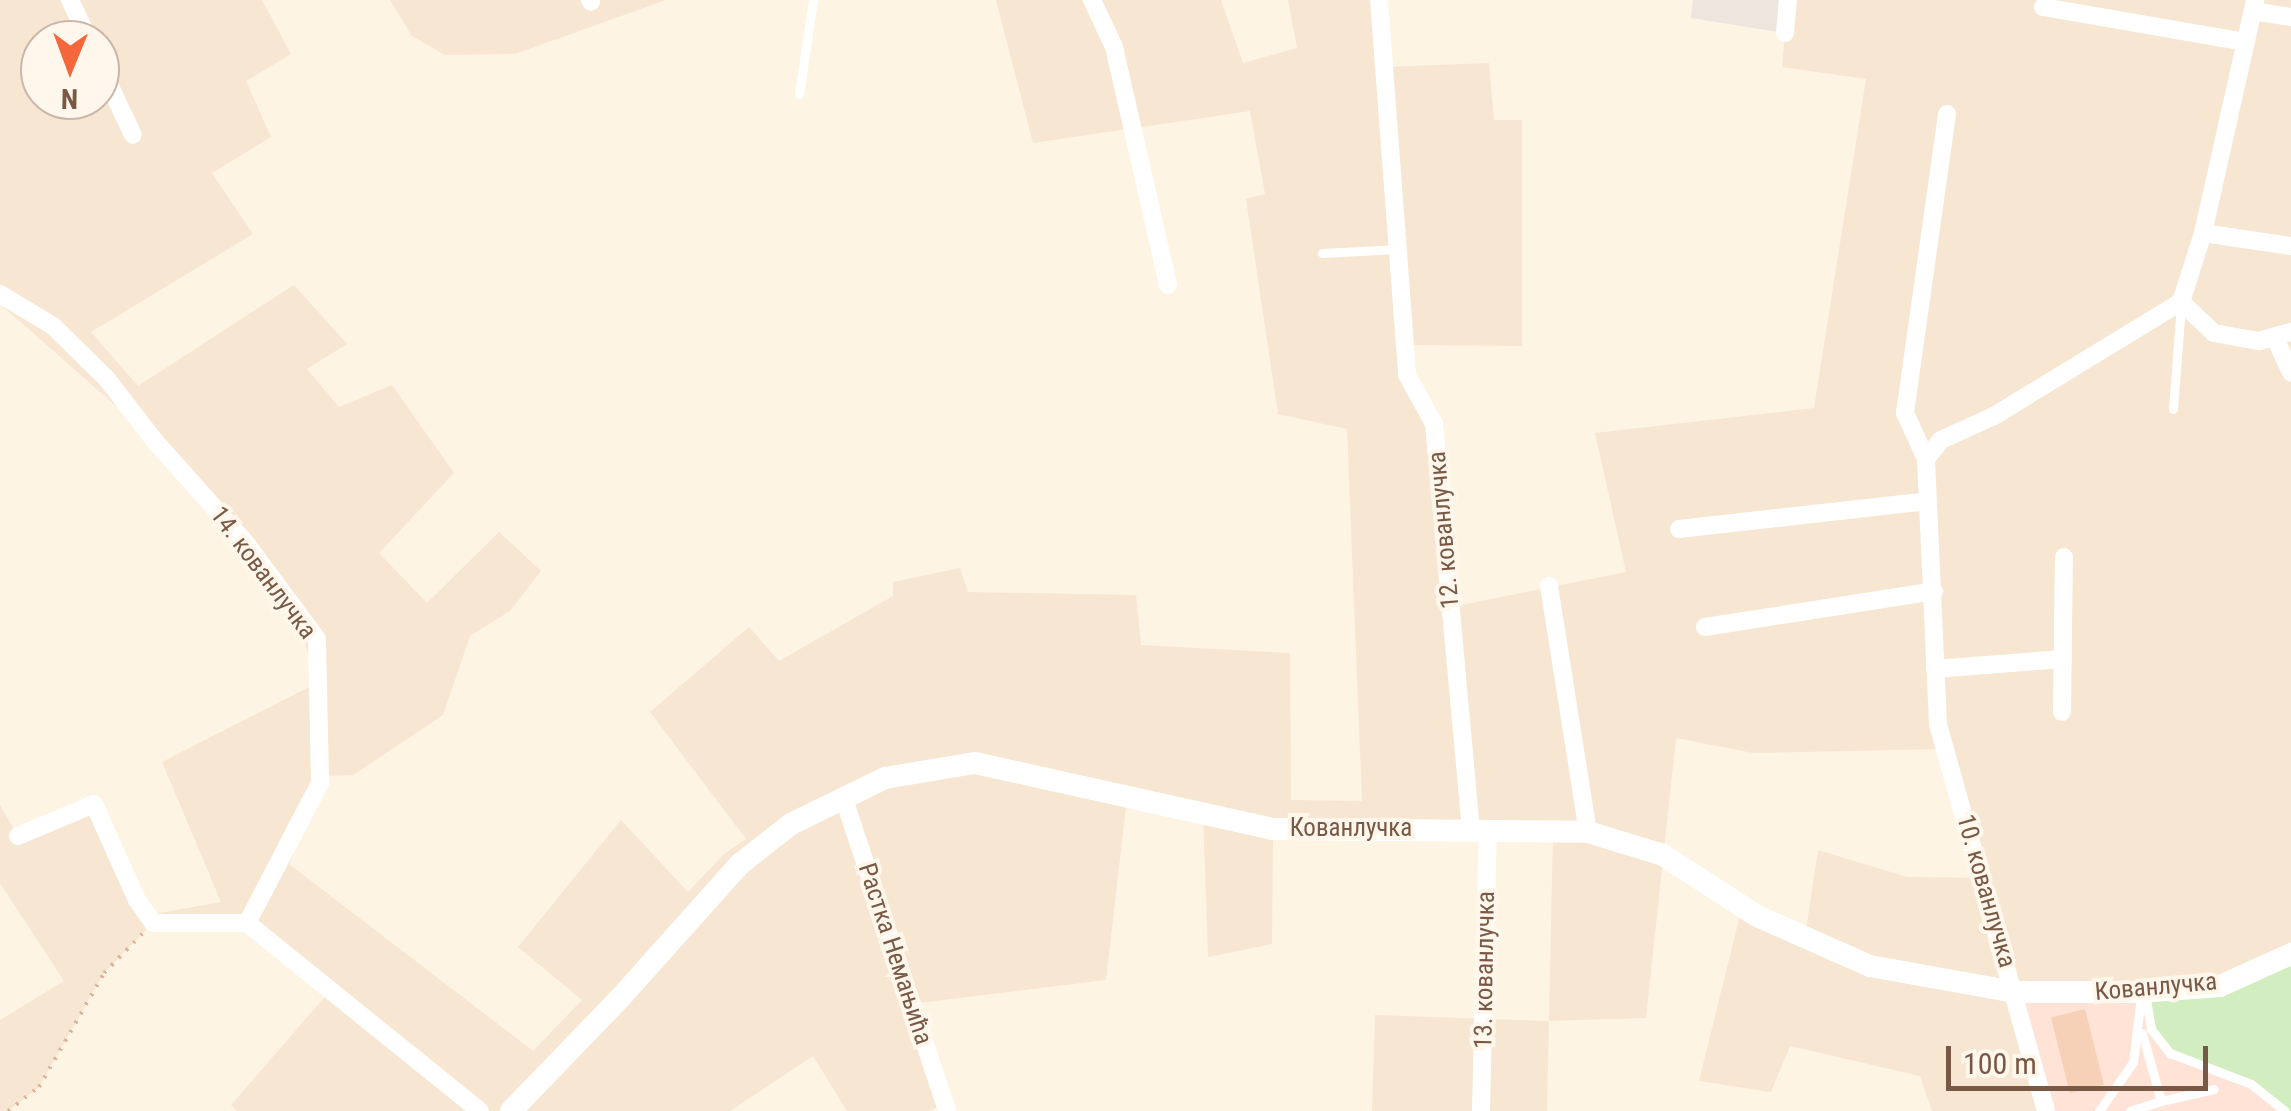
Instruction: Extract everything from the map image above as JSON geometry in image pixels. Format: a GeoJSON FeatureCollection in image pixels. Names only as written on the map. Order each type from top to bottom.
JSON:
{"type":"FeatureCollection","features":[{"type":"Feature","properties":{"kind":"street","name":"12. кованлучка"},"geometry":{"type":"LineString","coordinates":[[1380,0],[1407,374],[1434,424],[1480,828]]}},
{"type":"Feature","properties":{"kind":"street"},"geometry":{"type":"LineString","coordinates":[[1785,33],[1788,0]]}},
{"type":"Feature","properties":{"kind":"street"},"geometry":{"type":"LineString","coordinates":[[1926,458],[1941,440],[1994,416],[2181,302],[2203,234],[2254,5],[2291,17]]}},
{"type":"Feature","properties":{"kind":"street"},"geometry":{"type":"LineString","coordinates":[[1097,6],[1143,164],[1168,285]]}},
{"type":"Feature","properties":{"kind":"street"},"geometry":{"type":"LineString","coordinates":[[2043,7],[2246,42]]}},
{"type":"Feature","properties":{"kind":"street"},"geometry":{"type":"LineString","coordinates":[[120,107],[133,135]]}},
{"type":"Feature","properties":{"kind":"street","name":"10. кованлучка"},"geometry":{"type":"LineString","coordinates":[[1947,114],[1905,413],[1926,458],[1936,669],[1944,748],[2046,1111]]}},
{"type":"Feature","properties":{"kind":"street"},"geometry":{"type":"LineString","coordinates":[[2203,234],[2291,246]]}},
{"type":"Feature","properties":{"kind":"street","name":"14. кованлучка"},"geometry":{"type":"LineString","coordinates":[[0,294],[53,326],[107,378],[154,440],[245,542],[316,639],[320,783],[247,923]]}},
{"type":"Feature","properties":{"kind":"street"},"geometry":{"type":"LineString","coordinates":[[2181,302],[2214,334],[2259,341],[2283,335],[2291,372]]}},
{"type":"Feature","properties":{"kind":"street"},"geometry":{"type":"LineString","coordinates":[[1679,530],[1927,501]]}},
{"type":"Feature","properties":{"kind":"street"},"geometry":{"type":"LineString","coordinates":[[2062,712],[2064,557]]}},
{"type":"Feature","properties":{"kind":"street"},"geometry":{"type":"LineString","coordinates":[[1549,586],[1588,832]]}},
{"type":"Feature","properties":{"kind":"street"},"geometry":{"type":"LineString","coordinates":[[1705,627],[1934,591]]}},
{"type":"Feature","properties":{"kind":"street"},"geometry":{"type":"LineString","coordinates":[[1936,669],[2063,659]]}},
{"type":"Feature","properties":{"kind":"street","name":"Кованлучка"},"geometry":{"type":"LineString","coordinates":[[511,1111],[622,998],[740,864],[791,824],[884,778],[974,763],[1272,829],[1588,832],[1663,855],[1757,916],[1870,966],[2015,992],[2142,992],[2220,986],[2291,954]]}},
{"type":"Feature","properties":{"kind":"street","name":"Растка Немањића"},"geometry":{"type":"LineString","coordinates":[[843,796],[947,1111]]}},
{"type":"Feature","properties":{"kind":"street"},"geometry":{"type":"LineString","coordinates":[[18,836],[94,804],[129,884],[153,923],[247,923],[480,1111]]}},
{"type":"Feature","properties":{"kind":"street","name":"13. кованлучка"},"geometry":{"type":"LineString","coordinates":[[1480,828],[1481,1111]]}},
{"type":"Feature","properties":{"kind":"lane"},"geometry":{"type":"LineString","coordinates":[[800,94],[812,0]]}},
{"type":"Feature","properties":{"kind":"lane"},"geometry":{"type":"LineString","coordinates":[[1322,252],[1398,249]]}},
{"type":"Feature","properties":{"kind":"lane"},"geometry":{"type":"LineString","coordinates":[[2172,409],[2181,302]]}},
{"type":"Feature","properties":{"kind":"lane"},"geometry":{"type":"LineString","coordinates":[[2142,992],[2161,1101]]}},
{"type":"Feature","properties":{"kind":"lane"},"geometry":{"type":"LineString","coordinates":[[2146,1029],[2170,1053],[2251,1084],[2283,1110]]}},
{"type":"Feature","properties":{"kind":"lane"},"geometry":{"type":"LineString","coordinates":[[2099,1111],[2134,1062],[2146,1029]]}},
{"type":"Feature","properties":{"kind":"lane"},"geometry":{"type":"LineString","coordinates":[[2130,1111],[2214,1089]]}},
{"type":"Feature","properties":{"kind":"path"},"geometry":{"type":"LineString","coordinates":[[8,1111],[40,1087],[104,973],[153,923]]}},
{"type":"Feature","properties":{"kind":"shaded area"},"geometry":{"type":"Polygon","coordinates":[[[0,0],[262,0],[291,54],[246,81],[271,137],[212,173],[253,234],[91,332],[138,386],[294,285],[347,344],[307,369],[339,407],[392,385],[454,473],[379,553],[427,603],[499,532],[541,571],[510,611],[470,636],[443,715],[353,775],[325,776],[289,864],[533,1051],[582,1000],[518,947],[621,820],[688,892],[724,854],[746,839],[650,712],[749,627],[779,661],[893,596],[893,582],[960,568],[968,592],[1136,595],[1141,645],[1290,653],[1291,800],[1362,801],[1347,429],[1278,414],[1246,199],[1265,194],[1250,111],[1033,143],[996,0],[1221,0],[1243,63],[1297,48],[1288,0],[1379,0],[1385,67],[1489,63],[1494,120],[1522,120],[1522,346],[1406,345],[1434,424],[1452,607],[1626,572],[1595,433],[1814,408],[1866,79],[1782,67],[1788,0],[2291,0],[2291,954],[2046,1111],[1932,1111],[1920,1076],[1790,1046],[1771,1092],[1699,1081],[1742,907],[1805,937],[1818,850],[1907,877],[1983,878],[1944,749],[1753,753],[1676,738],[1646,1018],[1549,1021],[1553,831],[1273,829],[1272,944],[1208,957],[1203,812],[1127,798],[1106,980],[911,1004],[945,1104],[928,1111],[847,1111],[813,1056],[730,1111],[237,1111],[231,1105],[329,992],[247,923],[153,923],[104,973],[39,1087],[8,1111],[0,1111],[0,1020],[64,981],[0,883],[0,805],[18,836],[94,804],[148,915],[221,902],[162,762],[319,682],[288,599],[149,435],[0,304],[0,0]]]}},
{"type":"Feature","properties":{"kind":"shaded area"},"geometry":{"type":"Polygon","coordinates":[[[390,0],[666,0],[515,54],[445,55],[412,36],[390,0]]]}},
{"type":"Feature","properties":{"kind":"shaded area"},"geometry":{"type":"Polygon","coordinates":[[[1693,0],[1788,0],[1785,33],[1691,18],[1693,0]]]}},
{"type":"Feature","properties":{"kind":"shaded area"},"geometry":{"type":"Polygon","coordinates":[[[2015,992],[2139,992],[2291,1111],[2046,1111],[2015,992]]]}},
{"type":"Feature","properties":{"kind":"shaded area"},"geometry":{"type":"Polygon","coordinates":[[[1375,1015],[1549,1021],[1547,1111],[1372,1111],[1375,1015]]]}},
{"type":"Feature","properties":{"kind":"green space"},"geometry":{"type":"Polygon","coordinates":[[[2291,954],[2291,1111],[2285,1111],[2265,1093],[2180,1059],[2156,1038],[2145,991],[2220,986],[2291,954]]]}},
{"type":"Feature","properties":{"kind":"building"},"geometry":{"type":"Polygon","coordinates":[[[2085,1009],[2104,1085],[2070,1093],[2051,1017],[2085,1009]]]}}]}
